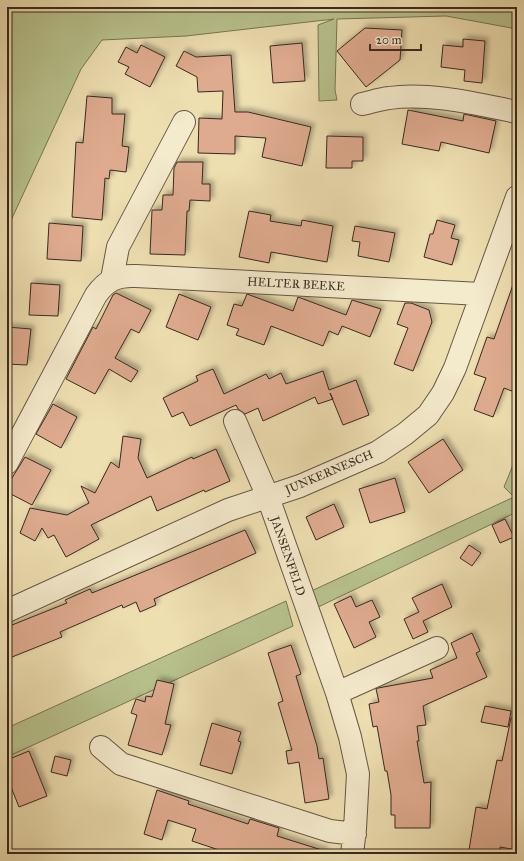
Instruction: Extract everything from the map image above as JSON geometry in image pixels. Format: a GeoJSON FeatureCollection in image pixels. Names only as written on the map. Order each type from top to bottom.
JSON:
{"type":"FeatureCollection","features":[{"type":"Feature","properties":{"kind":"street"},"geometry":{"type":"LineString","coordinates":[[362,104],[390,98],[426,98],[456,100],[517,112]]}},
{"type":"Feature","properties":{"kind":"street"},"geometry":{"type":"LineString","coordinates":[[7,463],[96,295],[103,285],[112,279],[118,247],[184,122]]}},
{"type":"Feature","properties":{"kind":"street","name":"JUNKERNESCH"},"geometry":{"type":"LineString","coordinates":[[7,611],[228,510],[300,486],[378,452],[405,434],[428,414],[443,393],[454,368],[517,197]]}},
{"type":"Feature","properties":{"kind":"street","name":"HELTER BEEKE"},"geometry":{"type":"LineString","coordinates":[[112,279],[122,275],[481,294]]}},
{"type":"Feature","properties":{"kind":"street","name":"JANSENFELD"},"geometry":{"type":"LineString","coordinates":[[101,747],[121,764],[330,831],[353,844],[358,774],[350,736],[337,693],[268,497],[236,421]]}},
{"type":"Feature","properties":{"kind":"street"},"geometry":{"type":"LineString","coordinates":[[337,693],[437,648]]}},
{"type":"Feature","properties":{"kind":"green space"},"geometry":{"type":"Polygon","coordinates":[[[7,7],[517,7],[517,29],[446,16],[337,19],[335,90],[337,100],[319,101],[318,25],[334,19],[186,36],[102,40],[81,69],[7,229],[7,7]]]}},
{"type":"Feature","properties":{"kind":"green space"},"geometry":{"type":"Polygon","coordinates":[[[517,455],[517,512],[314,609],[307,593],[514,497],[504,487],[517,455]]]}},
{"type":"Feature","properties":{"kind":"green space"},"geometry":{"type":"Polygon","coordinates":[[[286,601],[293,626],[7,757],[7,728],[286,601]]]}},
{"type":"Feature","properties":{"kind":"building"},"geometry":{"type":"Polygon","coordinates":[[[365,28],[402,30],[400,60],[366,87],[337,51],[365,28]]]}},
{"type":"Feature","properties":{"kind":"building"},"geometry":{"type":"Polygon","coordinates":[[[463,39],[485,41],[482,83],[464,81],[465,70],[441,67],[443,45],[463,47],[463,39]]]}},
{"type":"Feature","properties":{"kind":"building"},"geometry":{"type":"Polygon","coordinates":[[[302,43],[305,81],[273,83],[270,46],[302,43]]]}},
{"type":"Feature","properties":{"kind":"building"},"geometry":{"type":"Polygon","coordinates":[[[141,45],[165,57],[150,87],[125,74],[129,67],[118,62],[126,47],[137,53],[141,45]]]}},
{"type":"Feature","properties":{"kind":"building"},"geometry":{"type":"Polygon","coordinates":[[[184,51],[196,57],[231,55],[235,112],[248,112],[311,127],[302,166],[262,157],[266,138],[235,136],[235,154],[198,153],[199,118],[222,119],[223,91],[198,92],[197,77],[176,66],[184,51]]]}},
{"type":"Feature","properties":{"kind":"building"},"geometry":{"type":"Polygon","coordinates":[[[87,96],[112,98],[112,114],[125,114],[122,146],[129,147],[126,172],[110,170],[109,179],[105,178],[102,220],[72,217],[76,142],[83,143],[87,96]]]}},
{"type":"Feature","properties":{"kind":"building"},"geometry":{"type":"Polygon","coordinates":[[[408,110],[463,121],[464,114],[496,121],[489,153],[441,142],[439,151],[402,144],[408,110]]]}},
{"type":"Feature","properties":{"kind":"building"},"geometry":{"type":"Polygon","coordinates":[[[327,136],[363,137],[363,161],[352,161],[352,168],[326,168],[327,136]]]}},
{"type":"Feature","properties":{"kind":"building"},"geometry":{"type":"Polygon","coordinates":[[[177,162],[203,162],[202,184],[210,184],[210,201],[190,200],[189,211],[187,211],[185,255],[150,254],[152,210],[162,210],[163,195],[173,195],[174,168],[177,162]]]}},
{"type":"Feature","properties":{"kind":"building"},"geometry":{"type":"Polygon","coordinates":[[[249,211],[271,215],[270,221],[301,226],[302,220],[333,226],[327,262],[271,252],[269,263],[239,257],[249,211]]]}},
{"type":"Feature","properties":{"kind":"building"},"geometry":{"type":"Polygon","coordinates":[[[437,220],[455,225],[451,238],[459,240],[452,265],[424,257],[430,234],[433,234],[437,220]]]}},
{"type":"Feature","properties":{"kind":"building"},"geometry":{"type":"Polygon","coordinates":[[[49,223],[83,226],[81,261],[47,259],[49,223]]]}},
{"type":"Feature","properties":{"kind":"building"},"geometry":{"type":"Polygon","coordinates":[[[355,226],[395,233],[389,262],[358,256],[360,242],[352,241],[355,226]]]}},
{"type":"Feature","properties":{"kind":"building"},"geometry":{"type":"Polygon","coordinates":[[[515,279],[517,279],[517,393],[504,388],[493,417],[474,410],[486,378],[474,374],[487,337],[494,339],[515,279]]]}},
{"type":"Feature","properties":{"kind":"building"},"geometry":{"type":"Polygon","coordinates":[[[31,283],[60,285],[58,316],[29,315],[31,283]]]}},
{"type":"Feature","properties":{"kind":"building"},"geometry":{"type":"Polygon","coordinates":[[[116,293],[151,310],[139,333],[131,329],[115,358],[138,371],[131,382],[109,369],[95,394],[66,379],[93,327],[96,329],[113,295],[116,293]]]}},
{"type":"Feature","properties":{"kind":"building"},"geometry":{"type":"Polygon","coordinates":[[[179,294],[211,307],[198,340],[166,327],[179,294]]]}},
{"type":"Feature","properties":{"kind":"building"},"geometry":{"type":"Polygon","coordinates":[[[247,294],[293,311],[298,297],[346,315],[352,300],[381,309],[370,337],[342,326],[338,335],[329,331],[323,346],[271,326],[264,345],[236,335],[239,329],[227,325],[234,304],[242,306],[247,294]]]}},
{"type":"Feature","properties":{"kind":"building"},"geometry":{"type":"Polygon","coordinates":[[[405,303],[411,303],[429,310],[432,322],[413,371],[394,364],[408,328],[397,324],[405,303]]]}},
{"type":"Feature","properties":{"kind":"building"},"geometry":{"type":"Polygon","coordinates":[[[7,327],[31,329],[27,365],[7,364],[7,327]]]}},
{"type":"Feature","properties":{"kind":"building"},"geometry":{"type":"Polygon","coordinates":[[[213,369],[224,394],[266,374],[269,379],[281,373],[286,384],[323,371],[329,390],[356,380],[369,415],[343,425],[333,399],[318,404],[315,397],[263,421],[258,408],[245,414],[238,409],[236,405],[190,426],[183,412],[172,417],[163,398],[198,381],[196,376],[213,369]]]}},
{"type":"Feature","properties":{"kind":"building"},"geometry":{"type":"Polygon","coordinates":[[[53,404],[77,417],[61,448],[36,434],[53,404]]]}},
{"type":"Feature","properties":{"kind":"building"},"geometry":{"type":"Polygon","coordinates":[[[123,436],[141,439],[138,458],[147,478],[192,457],[193,459],[216,449],[230,481],[205,492],[204,490],[157,511],[151,496],[91,525],[99,539],[66,557],[54,535],[48,538],[42,528],[35,541],[20,533],[30,508],[67,515],[89,503],[81,486],[95,493],[111,462],[119,468],[123,436]]]}},
{"type":"Feature","properties":{"kind":"building"},"geometry":{"type":"Polygon","coordinates":[[[443,439],[463,470],[429,493],[408,462],[443,439]]]}},
{"type":"Feature","properties":{"kind":"building"},"geometry":{"type":"Polygon","coordinates":[[[25,457],[51,470],[32,505],[7,492],[7,486],[25,457]]]}},
{"type":"Feature","properties":{"kind":"building"},"geometry":{"type":"Polygon","coordinates":[[[395,478],[405,512],[370,523],[359,489],[395,478]]]}},
{"type":"Feature","properties":{"kind":"building"},"geometry":{"type":"Polygon","coordinates":[[[334,504],[344,527],[316,540],[306,517],[334,504]]]}},
{"type":"Feature","properties":{"kind":"building"},"geometry":{"type":"Polygon","coordinates":[[[505,519],[514,537],[500,543],[492,525],[505,519]]]}},
{"type":"Feature","properties":{"kind":"building"},"geometry":{"type":"Polygon","coordinates":[[[245,530],[256,553],[154,599],[156,605],[140,612],[136,602],[123,608],[122,605],[60,632],[62,637],[7,659],[7,627],[67,603],[65,600],[90,589],[92,593],[245,530]]]}},
{"type":"Feature","properties":{"kind":"building"},"geometry":{"type":"Polygon","coordinates":[[[469,545],[481,553],[472,566],[460,558],[469,545]]]}},
{"type":"Feature","properties":{"kind":"building"},"geometry":{"type":"Polygon","coordinates":[[[442,584],[452,607],[423,621],[428,632],[413,639],[404,619],[419,612],[412,598],[442,584]]]}},
{"type":"Feature","properties":{"kind":"building"},"geometry":{"type":"Polygon","coordinates":[[[351,596],[356,607],[372,600],[380,617],[369,622],[376,637],[354,648],[334,604],[351,596]]]}},
{"type":"Feature","properties":{"kind":"building"},"geometry":{"type":"Polygon","coordinates":[[[472,633],[480,651],[476,653],[487,677],[423,706],[426,725],[417,726],[419,741],[417,741],[424,783],[431,782],[430,828],[395,828],[395,815],[391,815],[391,795],[387,771],[385,771],[377,726],[373,727],[369,704],[379,702],[376,689],[378,688],[433,678],[430,670],[457,658],[451,643],[472,633]]]}},
{"type":"Feature","properties":{"kind":"building"},"geometry":{"type":"Polygon","coordinates":[[[291,645],[301,674],[296,676],[317,746],[319,759],[323,758],[329,799],[305,803],[299,762],[288,764],[286,751],[292,750],[278,703],[283,701],[268,653],[291,645]]]}},
{"type":"Feature","properties":{"kind":"building"},"geometry":{"type":"Polygon","coordinates":[[[157,680],[174,684],[165,724],[171,725],[162,755],[128,745],[137,715],[131,713],[136,699],[145,702],[146,696],[152,697],[157,680]]]}},
{"type":"Feature","properties":{"kind":"building"},"geometry":{"type":"Polygon","coordinates":[[[485,706],[511,711],[508,727],[481,722],[485,706]]]}},
{"type":"Feature","properties":{"kind":"building"},"geometry":{"type":"Polygon","coordinates":[[[511,718],[517,719],[517,850],[500,847],[499,854],[489,854],[469,850],[476,807],[487,809],[497,760],[502,761],[511,718]]]}},
{"type":"Feature","properties":{"kind":"building"},"geometry":{"type":"Polygon","coordinates":[[[212,723],[241,732],[238,741],[241,742],[232,774],[200,765],[212,723]]]}},
{"type":"Feature","properties":{"kind":"building"},"geometry":{"type":"Polygon","coordinates":[[[29,751],[47,796],[19,807],[7,777],[7,760],[29,751]]]}},
{"type":"Feature","properties":{"kind":"building"},"geometry":{"type":"Polygon","coordinates":[[[55,756],[71,760],[67,776],[51,772],[55,756]]]}},
{"type":"Feature","properties":{"kind":"building"},"geometry":{"type":"Polygon","coordinates":[[[157,790],[189,801],[188,804],[248,824],[250,819],[279,828],[277,836],[325,851],[324,854],[259,854],[247,850],[246,854],[231,854],[192,841],[196,829],[168,820],[162,840],[144,834],[157,790]]]}}]}
